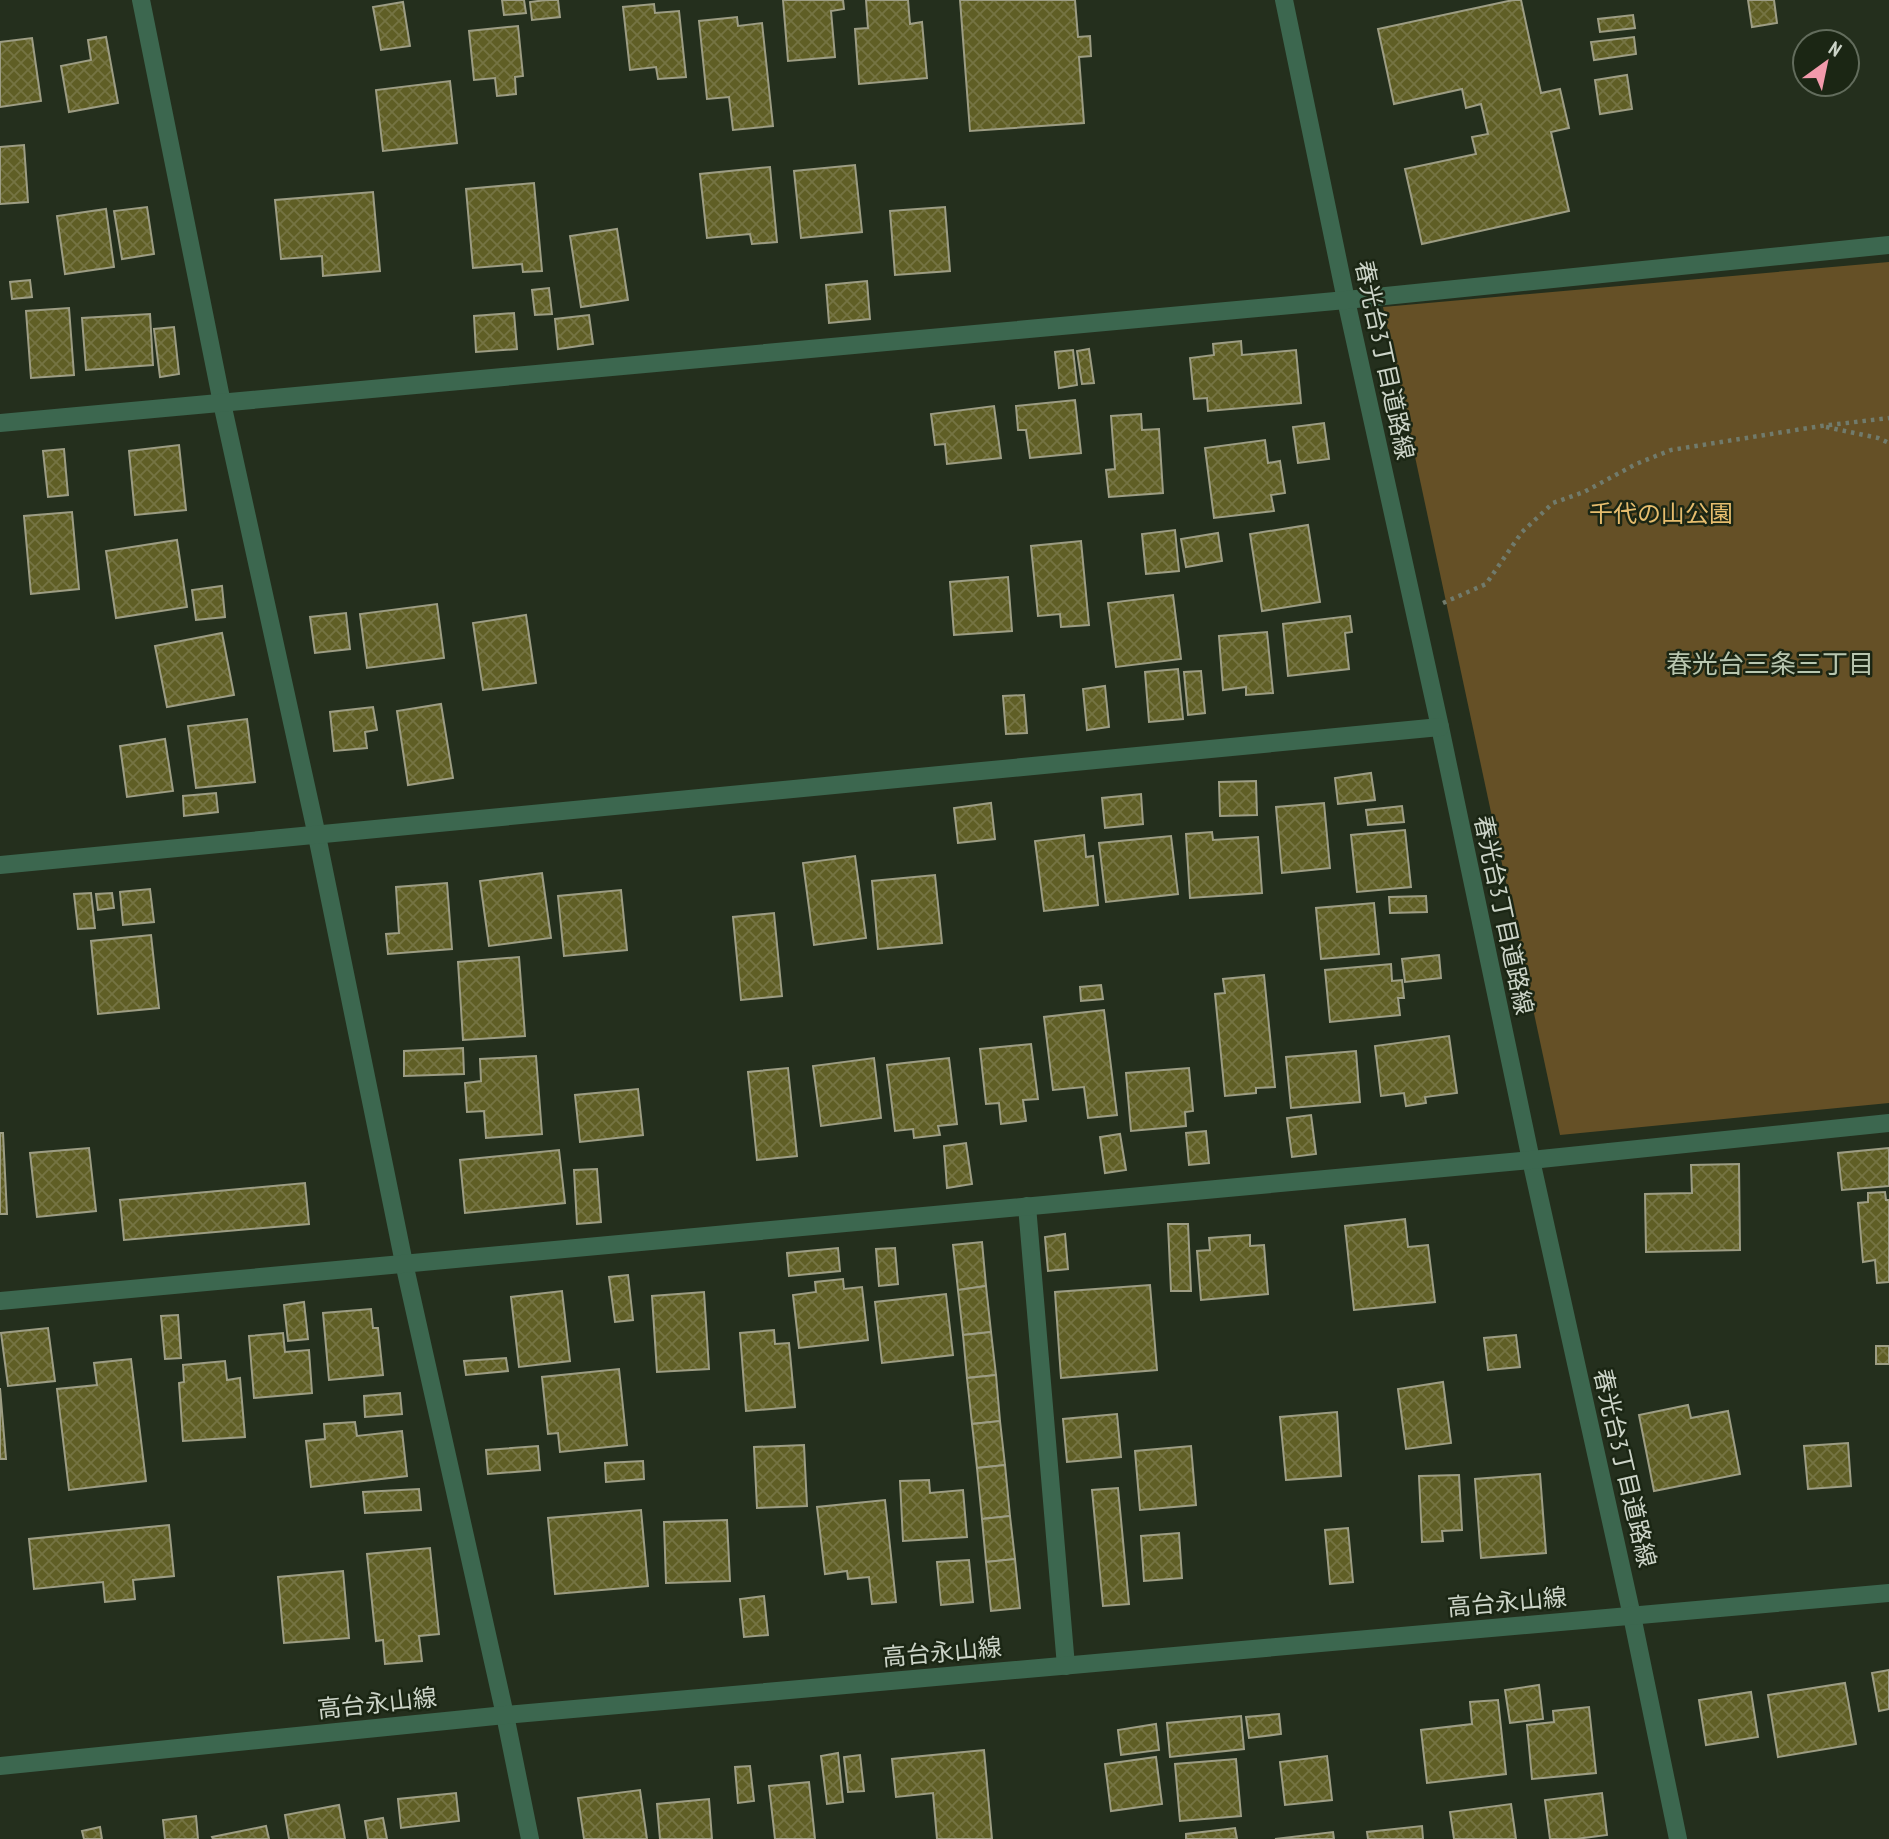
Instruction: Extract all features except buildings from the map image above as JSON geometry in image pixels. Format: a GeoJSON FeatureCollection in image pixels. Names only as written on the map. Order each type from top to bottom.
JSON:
{"type":"FeatureCollection","features":[{"type":"Feature","properties":{"kind":"street"},"geometry":{"type":"LineString","coordinates":[[141,0],[222,403],[317,836],[404,1263],[530,1839]]}},
{"type":"Feature","properties":{"kind":"street","name":"春光台3丁目道路線"},"geometry":{"type":"LineString","coordinates":[[1284,0],[1346,300],[1416,614],[1678,1839]]}},
{"type":"Feature","properties":{"kind":"street"},"geometry":{"type":"LineString","coordinates":[[0,422],[1346,300],[1889,245]]}},
{"type":"Feature","properties":{"kind":"street"},"geometry":{"type":"LineString","coordinates":[[0,865],[1440,727]]}},
{"type":"Feature","properties":{"kind":"street"},"geometry":{"type":"LineString","coordinates":[[0,1301],[1531,1160],[1889,1123]]}},
{"type":"Feature","properties":{"kind":"street"},"geometry":{"type":"LineString","coordinates":[[1027,1206],[1066,1666]]}},
{"type":"Feature","properties":{"kind":"street","name":"高台永山線"},"geometry":{"type":"LineString","coordinates":[[0,1766],[505,1715],[1889,1593]]}},
{"type":"Feature","properties":{"kind":"path"},"geometry":{"type":"LineString","coordinates":[[1416,614],[1486,584],[1522,532],[1553,502],[1584,492],[1636,464],[1671,450],[1889,418]]}},
{"type":"Feature","properties":{"kind":"path"},"geometry":{"type":"LineString","coordinates":[[1821,426],[1878,438],[1889,443]]}},
{"type":"Feature","properties":{"kind":"green space","name":"千代の山公園"},"geometry":{"type":"Polygon","coordinates":[[[1889,262],[1889,1103],[1560,1135],[1383,307],[1889,262]]]}},
{"type":"Feature","properties":{"kind":"district","name":"春光台三条三丁目"},"geometry":{"type":"Point","coordinates":[1770,663]}}]}
